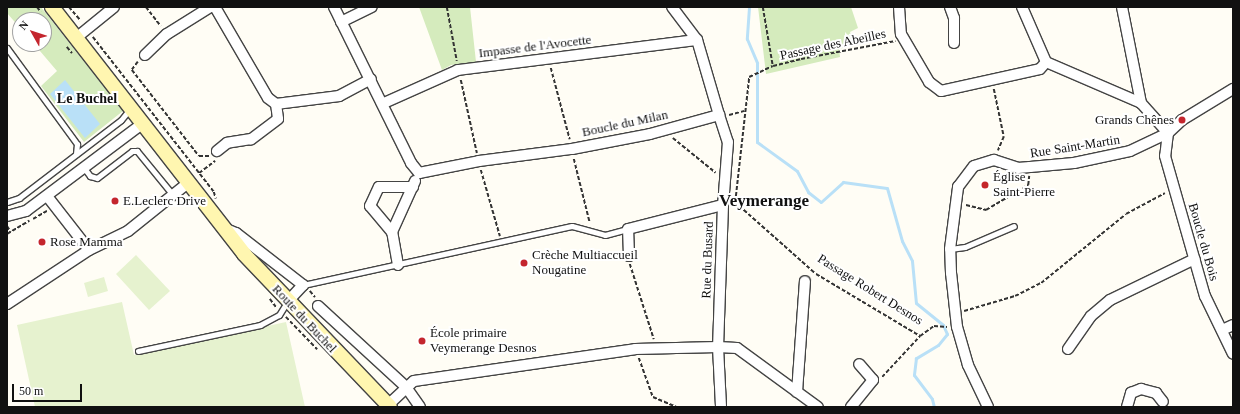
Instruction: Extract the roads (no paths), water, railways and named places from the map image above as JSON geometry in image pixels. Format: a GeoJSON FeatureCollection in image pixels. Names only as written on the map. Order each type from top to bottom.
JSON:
{"type":"FeatureCollection","features":[{"type":"Feature","properties":{"kind":"main road","name":"Route du Buchel"},"geometry":{"type":"LineString","coordinates":[[52,7],[81,34],[130,108],[222,227],[287,302],[389,406]]}},
{"type":"Feature","properties":{"kind":"street"},"geometry":{"type":"LineString","coordinates":[[81,34],[114,7]]}},
{"type":"Feature","properties":{"kind":"street"},"geometry":{"type":"LineString","coordinates":[[145,55],[167,34],[210,7]]}},
{"type":"Feature","properties":{"kind":"street"},"geometry":{"type":"LineString","coordinates":[[215,7],[268,98],[276,104],[339,96],[371,79]]}},
{"type":"Feature","properties":{"kind":"street"},"geometry":{"type":"LineString","coordinates":[[334,7],[384,103],[411,163],[419,173],[392,232]]}},
{"type":"Feature","properties":{"kind":"street"},"geometry":{"type":"LineString","coordinates":[[342,22],[372,7]]}},
{"type":"Feature","properties":{"kind":"street"},"geometry":{"type":"LineString","coordinates":[[672,7],[697,40],[719,116]]}},
{"type":"Feature","properties":{"kind":"street"},"geometry":{"type":"LineString","coordinates":[[899,7],[903,37],[929,82],[941,91],[992,81],[1040,69],[1046,62]]}},
{"type":"Feature","properties":{"kind":"street"},"geometry":{"type":"LineString","coordinates":[[950,7],[954,18],[954,43]]}},
{"type":"Feature","properties":{"kind":"street"},"geometry":{"type":"LineString","coordinates":[[1022,7],[1046,62],[1141,103],[1168,133]]}},
{"type":"Feature","properties":{"kind":"street"},"geometry":{"type":"LineString","coordinates":[[1122,7],[1141,103]]}},
{"type":"Feature","properties":{"kind":"street","name":"Impasse de l'Avocette"},"geometry":{"type":"LineString","coordinates":[[384,103],[458,70],[697,40]]}},
{"type":"Feature","properties":{"kind":"street","name":"Rue Saint-Martin"},"geometry":{"type":"LineString","coordinates":[[950,249],[958,187],[974,166],[994,160],[1018,168],[1074,163],[1130,151],[1168,133],[1182,120],[1233,89]]}},
{"type":"Feature","properties":{"kind":"street"},"geometry":{"type":"LineString","coordinates":[[217,151],[227,143],[251,139],[272,125],[278,119],[276,104]]}},
{"type":"Feature","properties":{"kind":"street","name":"Boucle du Milan"},"geometry":{"type":"LineString","coordinates":[[419,173],[479,161],[572,149],[664,130],[719,116]]}},
{"type":"Feature","properties":{"kind":"street","name":"Rue du Busard"},"geometry":{"type":"LineString","coordinates":[[719,116],[728,142],[723,205],[718,347],[721,407]]}},
{"type":"Feature","properties":{"kind":"street"},"geometry":{"type":"LineString","coordinates":[[7,216],[26,211],[142,124]]}},
{"type":"Feature","properties":{"kind":"street","name":"Boucle du Bois"},"geometry":{"type":"LineString","coordinates":[[1168,133],[1165,156],[1205,296],[1233,354]]}},
{"type":"Feature","properties":{"kind":"street"},"geometry":{"type":"LineString","coordinates":[[7,304],[89,250],[128,231],[188,184]]}},
{"type":"Feature","properties":{"kind":"street"},"geometry":{"type":"LineString","coordinates":[[398,265],[392,232],[370,206],[379,187],[413,187]]}},
{"type":"Feature","properties":{"kind":"street"},"geometry":{"type":"LineString","coordinates":[[48,196],[89,250]]}},
{"type":"Feature","properties":{"kind":"street"},"geometry":{"type":"LineString","coordinates":[[629,256],[628,229],[723,205]]}},
{"type":"Feature","properties":{"kind":"street","name":"Route du Buchel"},"geometry":{"type":"LineString","coordinates":[[222,227],[236,233],[303,285]]}},
{"type":"Feature","properties":{"kind":"street"},"geometry":{"type":"LineString","coordinates":[[950,249],[957,327],[968,365],[988,407]]}},
{"type":"Feature","properties":{"kind":"street"},"geometry":{"type":"LineString","coordinates":[[1068,349],[1091,316],[1110,300],[1195,259]]}},
{"type":"Feature","properties":{"kind":"street"},"geometry":{"type":"LineString","coordinates":[[797,392],[805,281]]}},
{"type":"Feature","properties":{"kind":"street"},"geometry":{"type":"LineString","coordinates":[[287,302],[303,285]]}},
{"type":"Feature","properties":{"kind":"street","name":"Route du Buchel"},"geometry":{"type":"LineString","coordinates":[[318,306],[406,386],[420,407]]}},
{"type":"Feature","properties":{"kind":"street"},"geometry":{"type":"LineString","coordinates":[[1222,330],[1233,325]]}},
{"type":"Feature","properties":{"kind":"street"},"geometry":{"type":"LineString","coordinates":[[389,406],[406,386],[414,381],[635,349],[718,347],[738,348],[818,407]]}},
{"type":"Feature","properties":{"kind":"street"},"geometry":{"type":"LineString","coordinates":[[851,407],[873,380],[859,364]]}},
{"type":"Feature","properties":{"kind":"street"},"geometry":{"type":"LineString","coordinates":[[1127,407],[1131,393],[1142,389],[1156,393],[1162,402]]}},
{"type":"Feature","properties":{"kind":"lane"},"geometry":{"type":"LineString","coordinates":[[7,48],[77,144],[76,154]]}},
{"type":"Feature","properties":{"kind":"lane"},"geometry":{"type":"LineString","coordinates":[[7,202],[19,198],[120,120],[130,108]]}},
{"type":"Feature","properties":{"kind":"lane"},"geometry":{"type":"LineString","coordinates":[[84,168],[90,176],[97,178],[132,151],[137,151],[173,195]]}},
{"type":"Feature","properties":{"kind":"lane"},"geometry":{"type":"LineString","coordinates":[[303,285],[572,226],[605,235],[628,229]]}},
{"type":"Feature","properties":{"kind":"lane"},"geometry":{"type":"LineString","coordinates":[[950,249],[965,247],[1014,226]]}},
{"type":"Feature","properties":{"kind":"lane"},"geometry":{"type":"LineString","coordinates":[[138,351],[260,325],[279,315],[287,302]]}},
{"type":"Feature","properties":{"kind":"water"},"geometry":{"type":"Polygon","coordinates":[[[65,80],[100,124],[85,138],[50,94],[65,80]]]}},
{"type":"Feature","properties":{"kind":"waterway"},"geometry":{"type":"LineString","coordinates":[[749,7],[747,39],[757,63],[757,142],[797,171],[808,192],[821,202],[843,182],[887,188],[902,241],[912,261],[916,303],[943,325],[947,334],[938,345],[916,358],[914,375],[932,399],[934,407]]}},
{"type":"Feature","properties":{"kind":"place","name":"Grands Chênes"},"geometry":{"type":"Point","coordinates":[1182,120]}},
{"type":"Feature","properties":{"kind":"place","name":"Église Saint-Pierre"},"geometry":{"type":"Point","coordinates":[985,185]}},
{"type":"Feature","properties":{"kind":"place","name":"E.Leclerc Drive"},"geometry":{"type":"Point","coordinates":[115,201]}},
{"type":"Feature","properties":{"kind":"place","name":"Rose Mamma"},"geometry":{"type":"Point","coordinates":[42,242]}},
{"type":"Feature","properties":{"kind":"place","name":"Crèche Multiaccueil Nougatine"},"geometry":{"type":"Point","coordinates":[524,263]}},
{"type":"Feature","properties":{"kind":"place","name":"École primaire Veymerange Desnos"},"geometry":{"type":"Point","coordinates":[422,341]}},
{"type":"Feature","properties":{"kind":"district","name":"Le Buchel"},"geometry":{"type":"Point","coordinates":[87,99]}},
{"type":"Feature","properties":{"kind":"district","name":"Veymerange"},"geometry":{"type":"Point","coordinates":[764,201]}}]}
